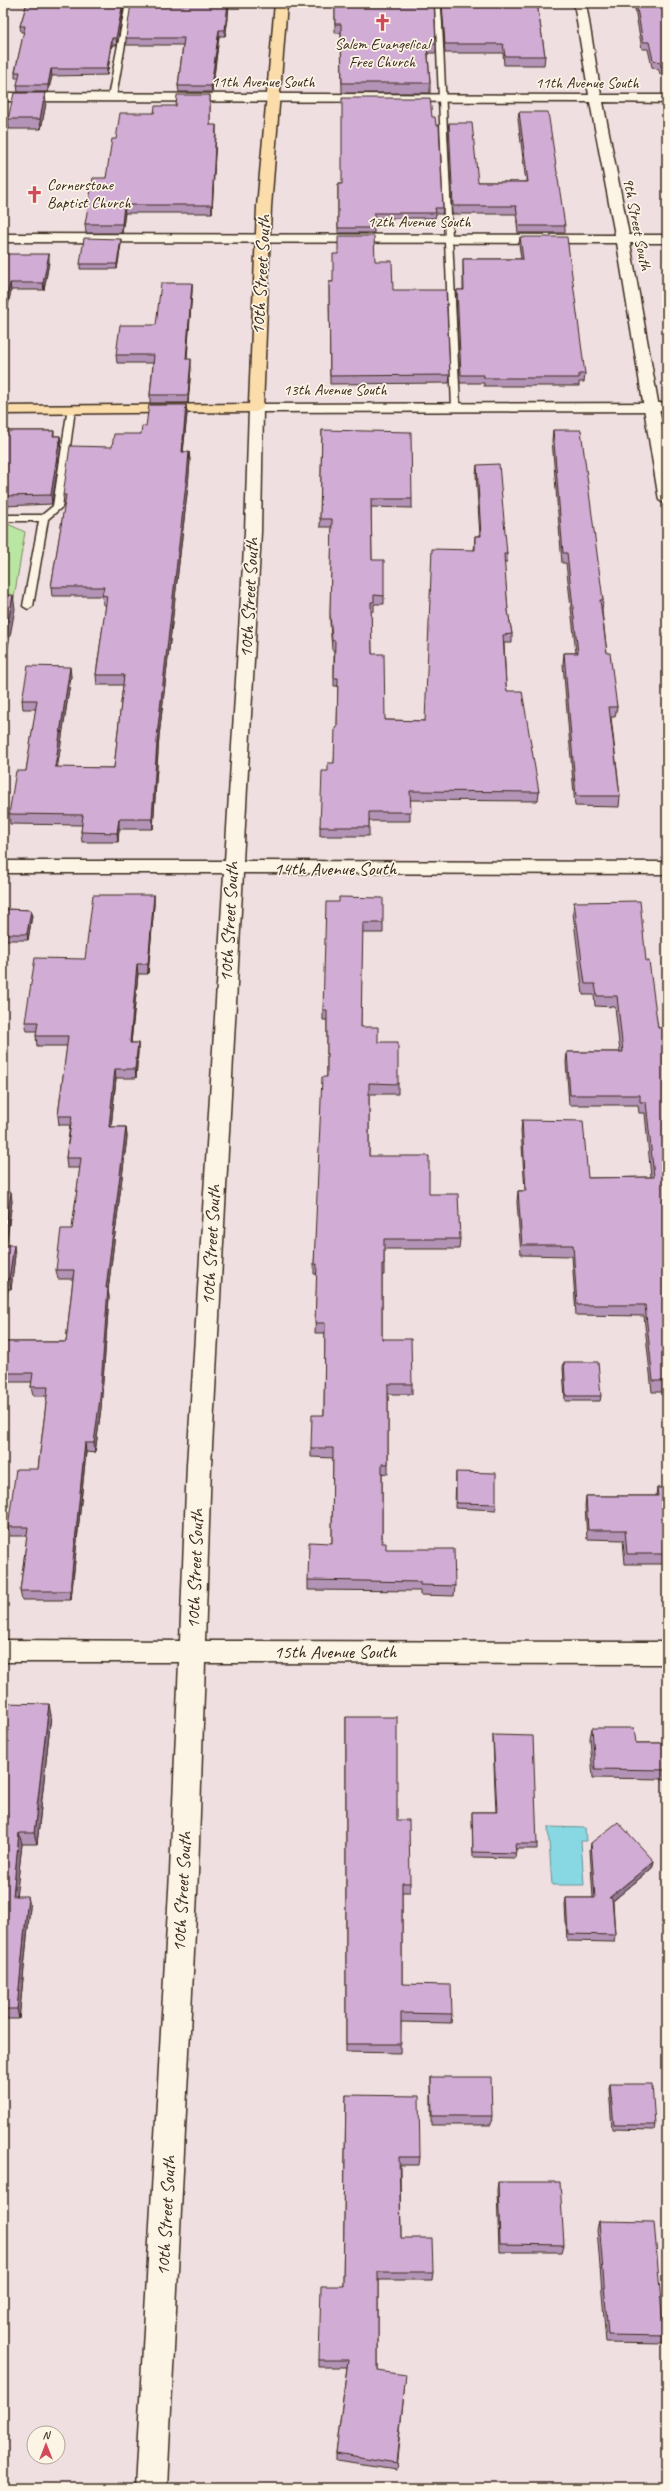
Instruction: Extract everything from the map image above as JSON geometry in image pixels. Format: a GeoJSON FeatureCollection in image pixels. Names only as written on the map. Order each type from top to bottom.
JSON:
{"type":"FeatureCollection","features":[{"type":"Feature","properties":{"kind":"main road","name":"10th Street South"},"geometry":{"type":"LineString","coordinates":[[256,408],[263,239],[281,3]]}},
{"type":"Feature","properties":{"kind":"main road","name":"13th Avenue South"},"geometry":{"type":"LineString","coordinates":[[3,410],[256,408]]}},
{"type":"Feature","properties":{"kind":"street","name":"9th Street South"},"geometry":{"type":"LineString","coordinates":[[580,3],[652,407],[667,500]]}},
{"type":"Feature","properties":{"kind":"street","name":"11th Avenue South"},"geometry":{"type":"LineString","coordinates":[[3,97],[667,99]]}},
{"type":"Feature","properties":{"kind":"street","name":"12th Avenue South"},"geometry":{"type":"LineString","coordinates":[[3,238],[667,239]]}},
{"type":"Feature","properties":{"kind":"street","name":"13th Avenue South"},"geometry":{"type":"LineString","coordinates":[[256,408],[667,407]]}},
{"type":"Feature","properties":{"kind":"street","name":"10th Street South"},"geometry":{"type":"LineString","coordinates":[[151,2488],[184,1873],[199,1457],[232,868],[253,540],[256,408]]}},
{"type":"Feature","properties":{"kind":"street","name":"14th Avenue South"},"geometry":{"type":"LineString","coordinates":[[3,867],[667,868]]}},
{"type":"Feature","properties":{"kind":"street","name":"15th Avenue South"},"geometry":{"type":"LineString","coordinates":[[3,1651],[667,1654]]}},
{"type":"Feature","properties":{"kind":"lane"},"geometry":{"type":"LineString","coordinates":[[112,98],[130,3]]}},
{"type":"Feature","properties":{"kind":"lane"},"geometry":{"type":"LineString","coordinates":[[438,3],[447,239],[456,407]]}},
{"type":"Feature","properties":{"kind":"lane"},"geometry":{"type":"LineString","coordinates":[[28,606],[44,518],[57,507],[71,409]]}},
{"type":"Feature","properties":{"kind":"lane"},"geometry":{"type":"LineString","coordinates":[[3,518],[44,518]]}},
{"type":"Feature","properties":{"kind":"green space"},"geometry":{"type":"Polygon","coordinates":[[[3,524],[8,524],[25,532],[13,604],[3,605],[3,524]]]}},
{"type":"Feature","properties":{"kind":"water"},"geometry":{"type":"Polygon","coordinates":[[[548,1827],[585,1828],[586,1841],[581,1841],[584,1885],[552,1885],[548,1827]]]}},
{"type":"Feature","properties":{"kind":"building"},"geometry":{"type":"Polygon","coordinates":[[[27,3],[123,3],[116,38],[112,38],[107,69],[51,69],[48,85],[17,85],[20,72],[15,72],[25,26],[20,26],[27,3]]]}},
{"type":"Feature","properties":{"kind":"building"},"geometry":{"type":"Polygon","coordinates":[[[131,3],[228,3],[225,30],[219,30],[211,86],[178,86],[184,38],[126,38],[131,3]]]}},
{"type":"Feature","properties":{"kind":"building"},"geometry":{"type":"Polygon","coordinates":[[[335,3],[434,3],[436,44],[427,44],[430,83],[342,83],[341,24],[335,24],[335,3]]]}},
{"type":"Feature","properties":{"kind":"building"},"geometry":{"type":"Polygon","coordinates":[[[442,3],[537,3],[545,56],[505,56],[503,44],[445,44],[442,3]]]}},
{"type":"Feature","properties":{"kind":"building"},"geometry":{"type":"Polygon","coordinates":[[[636,3],[667,3],[667,75],[665,67],[661,67],[660,62],[653,60],[649,42],[643,42],[636,3]]]}},
{"type":"Feature","properties":{"kind":"building"},"geometry":{"type":"Polygon","coordinates":[[[14,93],[45,93],[40,119],[8,119],[14,93]]]}},
{"type":"Feature","properties":{"kind":"building"},"geometry":{"type":"Polygon","coordinates":[[[177,95],[210,95],[210,125],[216,125],[212,205],[124,205],[122,224],[85,224],[93,178],[106,178],[112,139],[116,139],[120,113],[154,113],[155,106],[176,106],[177,95]]]}},
{"type":"Feature","properties":{"kind":"building"},"geometry":{"type":"Polygon","coordinates":[[[342,98],[430,98],[432,117],[435,117],[436,125],[439,125],[443,208],[435,208],[436,213],[374,213],[374,228],[338,228],[338,184],[342,184],[342,98]]]}},
{"type":"Feature","properties":{"kind":"building"},"geometry":{"type":"Polygon","coordinates":[[[519,112],[548,112],[565,226],[519,226],[516,206],[453,206],[449,123],[472,123],[478,182],[528,182],[519,112]]]}},
{"type":"Feature","properties":{"kind":"building"},"geometry":{"type":"Polygon","coordinates":[[[338,236],[374,236],[375,261],[392,261],[393,290],[446,290],[450,375],[330,376],[329,282],[333,282],[333,254],[338,254],[338,236]]]}},
{"type":"Feature","properties":{"kind":"building"},"geometry":{"type":"Polygon","coordinates":[[[520,237],[567,237],[585,374],[579,374],[579,378],[484,378],[484,375],[461,375],[457,290],[464,290],[463,259],[523,259],[520,237]]]}},
{"type":"Feature","properties":{"kind":"building"},"geometry":{"type":"Polygon","coordinates":[[[84,238],[121,239],[117,264],[80,264],[84,238]]]}},
{"type":"Feature","properties":{"kind":"building"},"geometry":{"type":"Polygon","coordinates":[[[3,254],[49,254],[43,283],[10,283],[3,319],[3,254]]]}},
{"type":"Feature","properties":{"kind":"building"},"geometry":{"type":"Polygon","coordinates":[[[161,283],[192,283],[186,359],[191,359],[188,395],[150,395],[154,355],[116,355],[120,325],[156,325],[161,283]]]}},
{"type":"Feature","properties":{"kind":"building"},"geometry":{"type":"Polygon","coordinates":[[[149,405],[186,405],[182,452],[189,452],[158,727],[152,819],[119,819],[117,833],[81,832],[83,815],[9,814],[16,771],[26,771],[37,700],[22,700],[28,666],[70,667],[55,767],[114,768],[124,675],[96,675],[107,596],[102,595],[104,587],[51,587],[66,495],[63,495],[70,446],[112,447],[114,434],[141,434],[142,426],[146,426],[149,405]]]}},
{"type":"Feature","properties":{"kind":"building"},"geometry":{"type":"Polygon","coordinates":[[[322,430],[411,432],[412,499],[371,499],[372,560],[384,560],[384,596],[374,595],[374,602],[371,602],[372,654],[384,654],[385,720],[425,721],[432,549],[475,550],[475,536],[481,536],[477,465],[499,464],[507,554],[504,554],[508,611],[512,634],[503,635],[506,685],[507,691],[522,691],[539,792],[410,791],[411,812],[369,812],[369,827],[320,827],[322,771],[328,771],[328,763],[334,763],[335,728],[337,728],[338,678],[334,678],[335,641],[332,641],[330,613],[332,519],[320,519],[322,430]]]}},
{"type":"Feature","properties":{"kind":"building"},"geometry":{"type":"Polygon","coordinates":[[[553,430],[581,430],[603,600],[600,600],[607,653],[610,653],[617,707],[609,707],[620,796],[576,796],[564,653],[578,653],[567,553],[563,553],[553,430]]]}},
{"type":"Feature","properties":{"kind":"building"},"geometry":{"type":"Polygon","coordinates":[[[3,431],[54,431],[53,436],[60,436],[51,495],[3,496],[3,431]]]}},
{"type":"Feature","properties":{"kind":"building"},"geometry":{"type":"Polygon","coordinates":[[[3,595],[13,595],[3,649],[3,595]]]}},
{"type":"Feature","properties":{"kind":"building"},"geometry":{"type":"Polygon","coordinates":[[[93,895],[154,895],[148,964],[137,964],[130,1043],[138,1043],[135,1069],[115,1069],[109,1127],[126,1127],[106,1288],[108,1288],[100,1398],[94,1443],[85,1443],[70,1591],[20,1591],[28,1527],[8,1527],[16,1469],[38,1469],[48,1387],[31,1387],[33,1373],[3,1373],[3,1342],[66,1342],[74,1270],[56,1270],[61,1229],[72,1229],[81,1158],[66,1158],[72,1116],[58,1116],[68,1036],[36,1036],[38,1022],[25,1022],[35,958],[85,959],[93,895]]]}},
{"type":"Feature","properties":{"kind":"building"},"geometry":{"type":"Polygon","coordinates":[[[339,897],[383,898],[383,923],[363,923],[361,1027],[378,1027],[378,1042],[398,1042],[398,1084],[369,1083],[369,1156],[429,1156],[429,1194],[458,1194],[460,1239],[384,1239],[384,1264],[382,1264],[382,1339],[411,1339],[412,1384],[388,1384],[388,1464],[382,1464],[382,1543],[386,1543],[386,1549],[454,1549],[455,1586],[420,1585],[420,1582],[308,1580],[309,1542],[332,1543],[333,1448],[311,1448],[312,1415],[324,1415],[325,1323],[315,1323],[317,1264],[314,1264],[322,1077],[327,1077],[327,1010],[323,1010],[326,902],[339,902],[339,897]]]}},
{"type":"Feature","properties":{"kind":"building"},"geometry":{"type":"Polygon","coordinates":[[[640,901],[646,961],[649,961],[658,1028],[667,1028],[667,1381],[653,1381],[645,1305],[577,1305],[573,1245],[522,1245],[518,1191],[526,1191],[522,1120],[583,1121],[588,1178],[654,1177],[646,1102],[640,1102],[640,1095],[570,1095],[567,1052],[623,1052],[617,996],[597,996],[595,984],[585,984],[574,902],[640,901]]]}},
{"type":"Feature","properties":{"kind":"building"},"geometry":{"type":"Polygon","coordinates":[[[3,909],[31,910],[27,934],[3,934],[3,909]]]}},
{"type":"Feature","properties":{"kind":"building"},"geometry":{"type":"Polygon","coordinates":[[[3,1192],[11,1192],[3,1245],[3,1192]]]}},
{"type":"Feature","properties":{"kind":"building"},"geometry":{"type":"Polygon","coordinates":[[[3,1245],[14,1245],[9,1279],[6,1279],[3,1304],[3,1245]]]}},
{"type":"Feature","properties":{"kind":"building"},"geometry":{"type":"Polygon","coordinates":[[[564,1362],[598,1362],[601,1396],[566,1396],[564,1362]]]}},
{"type":"Feature","properties":{"kind":"building"},"geometry":{"type":"Polygon","coordinates":[[[456,1472],[496,1473],[496,1504],[456,1503],[456,1472]]]}},
{"type":"Feature","properties":{"kind":"building"},"geometry":{"type":"Polygon","coordinates":[[[664,1478],[667,1478],[667,1554],[627,1554],[625,1530],[588,1530],[586,1496],[658,1496],[657,1488],[665,1488],[664,1478]]]}},
{"type":"Feature","properties":{"kind":"building"},"geometry":{"type":"Polygon","coordinates":[[[3,1703],[49,1704],[34,1833],[19,1833],[13,1896],[28,1896],[17,2009],[3,2009],[3,1703]]]}},
{"type":"Feature","properties":{"kind":"building"},"geometry":{"type":"Polygon","coordinates":[[[346,1717],[397,1717],[397,1820],[409,1820],[410,1883],[402,1883],[402,1984],[451,1985],[452,2014],[401,2013],[401,2044],[346,2044],[346,1717]]]}},
{"type":"Feature","properties":{"kind":"building"},"geometry":{"type":"Polygon","coordinates":[[[592,1728],[634,1728],[636,1743],[667,1743],[667,1770],[595,1769],[592,1728]]]}},
{"type":"Feature","properties":{"kind":"building"},"geometry":{"type":"Polygon","coordinates":[[[493,1735],[533,1736],[537,1844],[515,1844],[516,1853],[473,1852],[472,1812],[497,1812],[493,1735]]]}},
{"type":"Feature","properties":{"kind":"building"},"geometry":{"type":"Polygon","coordinates":[[[618,1822],[654,1861],[609,1898],[612,1898],[615,1935],[568,1934],[566,1898],[595,1898],[591,1843],[618,1822]]]}},
{"type":"Feature","properties":{"kind":"building"},"geometry":{"type":"Polygon","coordinates":[[[431,2077],[491,2077],[492,2116],[432,2116],[431,2077]]]}},
{"type":"Feature","properties":{"kind":"building"},"geometry":{"type":"Polygon","coordinates":[[[610,2084],[652,2084],[655,2125],[614,2125],[610,2084]]]}},
{"type":"Feature","properties":{"kind":"building"},"geometry":{"type":"Polygon","coordinates":[[[346,2095],[419,2096],[420,2157],[399,2157],[401,2238],[432,2238],[433,2272],[378,2272],[378,2371],[406,2375],[396,2463],[336,2453],[348,2360],[319,2360],[321,2286],[343,2286],[346,2095]]]}},
{"type":"Feature","properties":{"kind":"building"},"geometry":{"type":"Polygon","coordinates":[[[498,2182],[560,2182],[564,2245],[500,2244],[498,2182]]]}},
{"type":"Feature","properties":{"kind":"building"},"geometry":{"type":"Polygon","coordinates":[[[599,2221],[654,2222],[664,2336],[608,2335],[599,2221]]]}},
{"type":"Feature","properties":{"kind":"place","name":"Salem Evangelical Free Church"},"geometry":{"type":"Point","coordinates":[382,23]}},
{"type":"Feature","properties":{"kind":"place","name":"Cornerstone Baptist Church"},"geometry":{"type":"Point","coordinates":[34,194]}}]}
